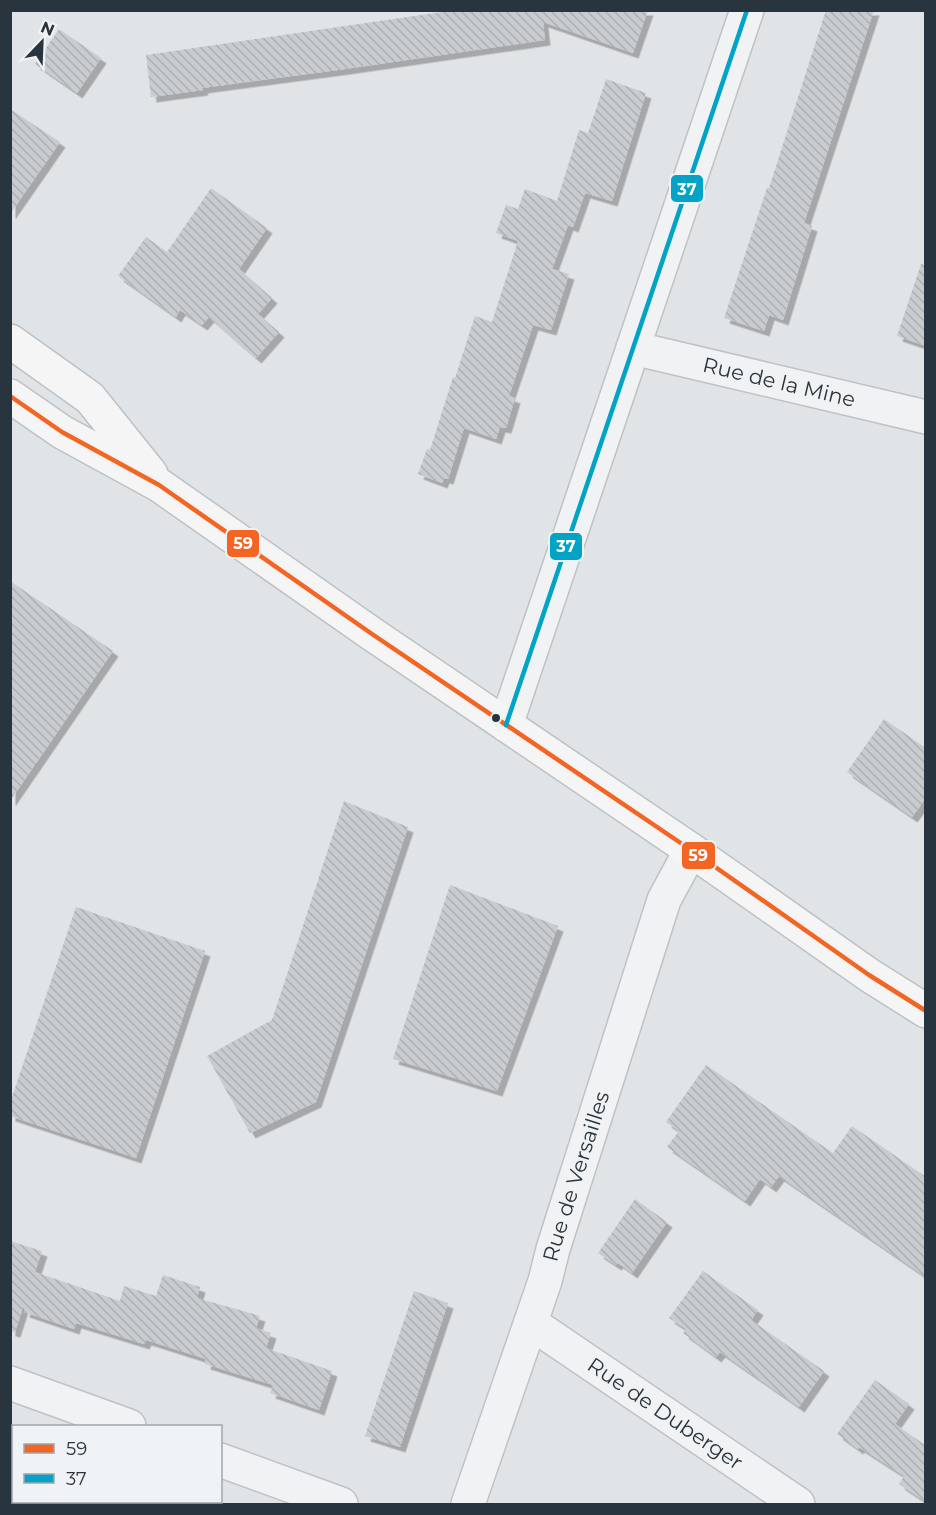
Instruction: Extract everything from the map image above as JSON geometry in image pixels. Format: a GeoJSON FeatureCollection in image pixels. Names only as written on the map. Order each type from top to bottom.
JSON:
{"type":"FeatureCollection","features":[{"type":"Feature","properties":{"kind":"main road"},"geometry":{"type":"LineString","coordinates":[[10,341],[90,398],[159,485]]}},
{"type":"Feature","properties":{"kind":"main road"},"geometry":{"type":"LineString","coordinates":[[10,396],[62,432],[159,485],[869,975],[926,1011]]}},
{"type":"Feature","properties":{"kind":"street"},"geometry":{"type":"LineString","coordinates":[[506,725],[747,10]]}},
{"type":"Feature","properties":{"kind":"street","name":"Rue de la Mine"},"geometry":{"type":"LineString","coordinates":[[633,348],[926,417]]}},
{"type":"Feature","properties":{"kind":"street","name":"Rue de Versailles"},"geometry":{"type":"LineString","coordinates":[[468,1504],[545,1281],[664,900],[691,850]]}},
{"type":"Feature","properties":{"kind":"street","name":"Rue de Duberger"},"geometry":{"type":"LineString","coordinates":[[531,1323],[798,1504]]}},
{"type":"Feature","properties":{"kind":"street"},"geometry":{"type":"LineString","coordinates":[[10,1383],[126,1425]]}},
{"type":"Feature","properties":{"kind":"street"},"geometry":{"type":"LineString","coordinates":[[222,1461],[341,1504]]}},
{"type":"Feature","properties":{"kind":"building"},"geometry":{"type":"Polygon","coordinates":[[[456,10],[648,10],[633,53],[543,22],[545,40],[151,97],[146,55],[456,10]]]}},
{"type":"Feature","properties":{"kind":"building"},"geometry":{"type":"Polygon","coordinates":[[[826,10],[874,10],[804,223],[812,226],[783,320],[769,315],[764,331],[724,318],[767,188],[769,188],[826,10]]]}},
{"type":"Feature","properties":{"kind":"building"},"geometry":{"type":"Polygon","coordinates":[[[59,29],[101,58],[77,93],[35,64],[59,29]]]}},
{"type":"Feature","properties":{"kind":"building"},"geometry":{"type":"Polygon","coordinates":[[[606,79],[646,93],[612,201],[585,193],[573,227],[568,225],[552,269],[569,274],[551,330],[533,325],[509,396],[515,398],[506,428],[500,427],[496,439],[464,428],[448,479],[444,478],[442,483],[418,474],[427,449],[430,450],[475,316],[492,322],[518,241],[496,233],[506,205],[518,209],[525,189],[557,201],[579,130],[588,133],[606,79]]]}},
{"type":"Feature","properties":{"kind":"building"},"geometry":{"type":"Polygon","coordinates":[[[10,109],[60,142],[10,214],[10,109]]]}},
{"type":"Feature","properties":{"kind":"building"},"geometry":{"type":"Polygon","coordinates":[[[211,188],[267,228],[239,269],[272,298],[258,314],[279,332],[256,358],[209,317],[202,325],[180,310],[176,317],[118,276],[146,237],[167,252],[211,188]]]}},
{"type":"Feature","properties":{"kind":"building"},"geometry":{"type":"Polygon","coordinates":[[[921,264],[926,265],[926,346],[897,336],[921,264]]]}},
{"type":"Feature","properties":{"kind":"building"},"geometry":{"type":"Polygon","coordinates":[[[10,581],[113,651],[10,801],[10,581]]]}},
{"type":"Feature","properties":{"kind":"building"},"geometry":{"type":"Polygon","coordinates":[[[884,719],[926,748],[926,798],[912,817],[847,772],[884,719]]]}},
{"type":"Feature","properties":{"kind":"building"},"geometry":{"type":"Polygon","coordinates":[[[344,801],[408,827],[316,1102],[250,1133],[207,1056],[272,1020],[344,801]]]}},
{"type":"Feature","properties":{"kind":"building"},"geometry":{"type":"Polygon","coordinates":[[[450,885],[558,926],[497,1091],[393,1059],[450,885]]]}},
{"type":"Feature","properties":{"kind":"building"},"geometry":{"type":"Polygon","coordinates":[[[76,907],[205,951],[136,1158],[10,1116],[10,1103],[76,907]]]}},
{"type":"Feature","properties":{"kind":"building"},"geometry":{"type":"Polygon","coordinates":[[[706,1065],[833,1153],[852,1126],[926,1177],[926,1277],[779,1176],[771,1187],[760,1179],[745,1201],[667,1147],[679,1131],[666,1122],[706,1065]]]}},
{"type":"Feature","properties":{"kind":"building"},"geometry":{"type":"Polygon","coordinates":[[[635,1199],[667,1222],[632,1273],[598,1253],[635,1199]]]}},
{"type":"Feature","properties":{"kind":"building"},"geometry":{"type":"Polygon","coordinates":[[[10,1241],[42,1251],[35,1272],[120,1301],[124,1286],[156,1296],[163,1275],[200,1287],[197,1298],[260,1316],[256,1328],[271,1333],[266,1348],[332,1371],[319,1410],[270,1393],[273,1385],[205,1364],[206,1359],[146,1340],[144,1344],[76,1323],[74,1329],[24,1312],[23,1307],[15,1332],[10,1331],[10,1241]]]}},
{"type":"Feature","properties":{"kind":"building"},"geometry":{"type":"Polygon","coordinates":[[[703,1271],[758,1310],[751,1320],[824,1371],[799,1407],[720,1352],[716,1357],[683,1333],[686,1329],[669,1318],[703,1271]]]}},
{"type":"Feature","properties":{"kind":"building"},"geometry":{"type":"Polygon","coordinates":[[[414,1291],[448,1303],[400,1447],[365,1436],[414,1291]]]}},
{"type":"Feature","properties":{"kind":"building"},"geometry":{"type":"Polygon","coordinates":[[[875,1380],[909,1404],[895,1424],[926,1444],[926,1502],[899,1484],[904,1476],[837,1434],[875,1380]]]}},
{"type":"Feature","properties":{"kind":"transit line","name":"37"},"geometry":{"type":"LineString","coordinates":[[506,725],[747,10]]}},
{"type":"Feature","properties":{"kind":"transit line","name":"59"},"geometry":{"type":"LineString","coordinates":[[10,396],[62,432],[159,485],[869,975],[926,1011]]}}]}
